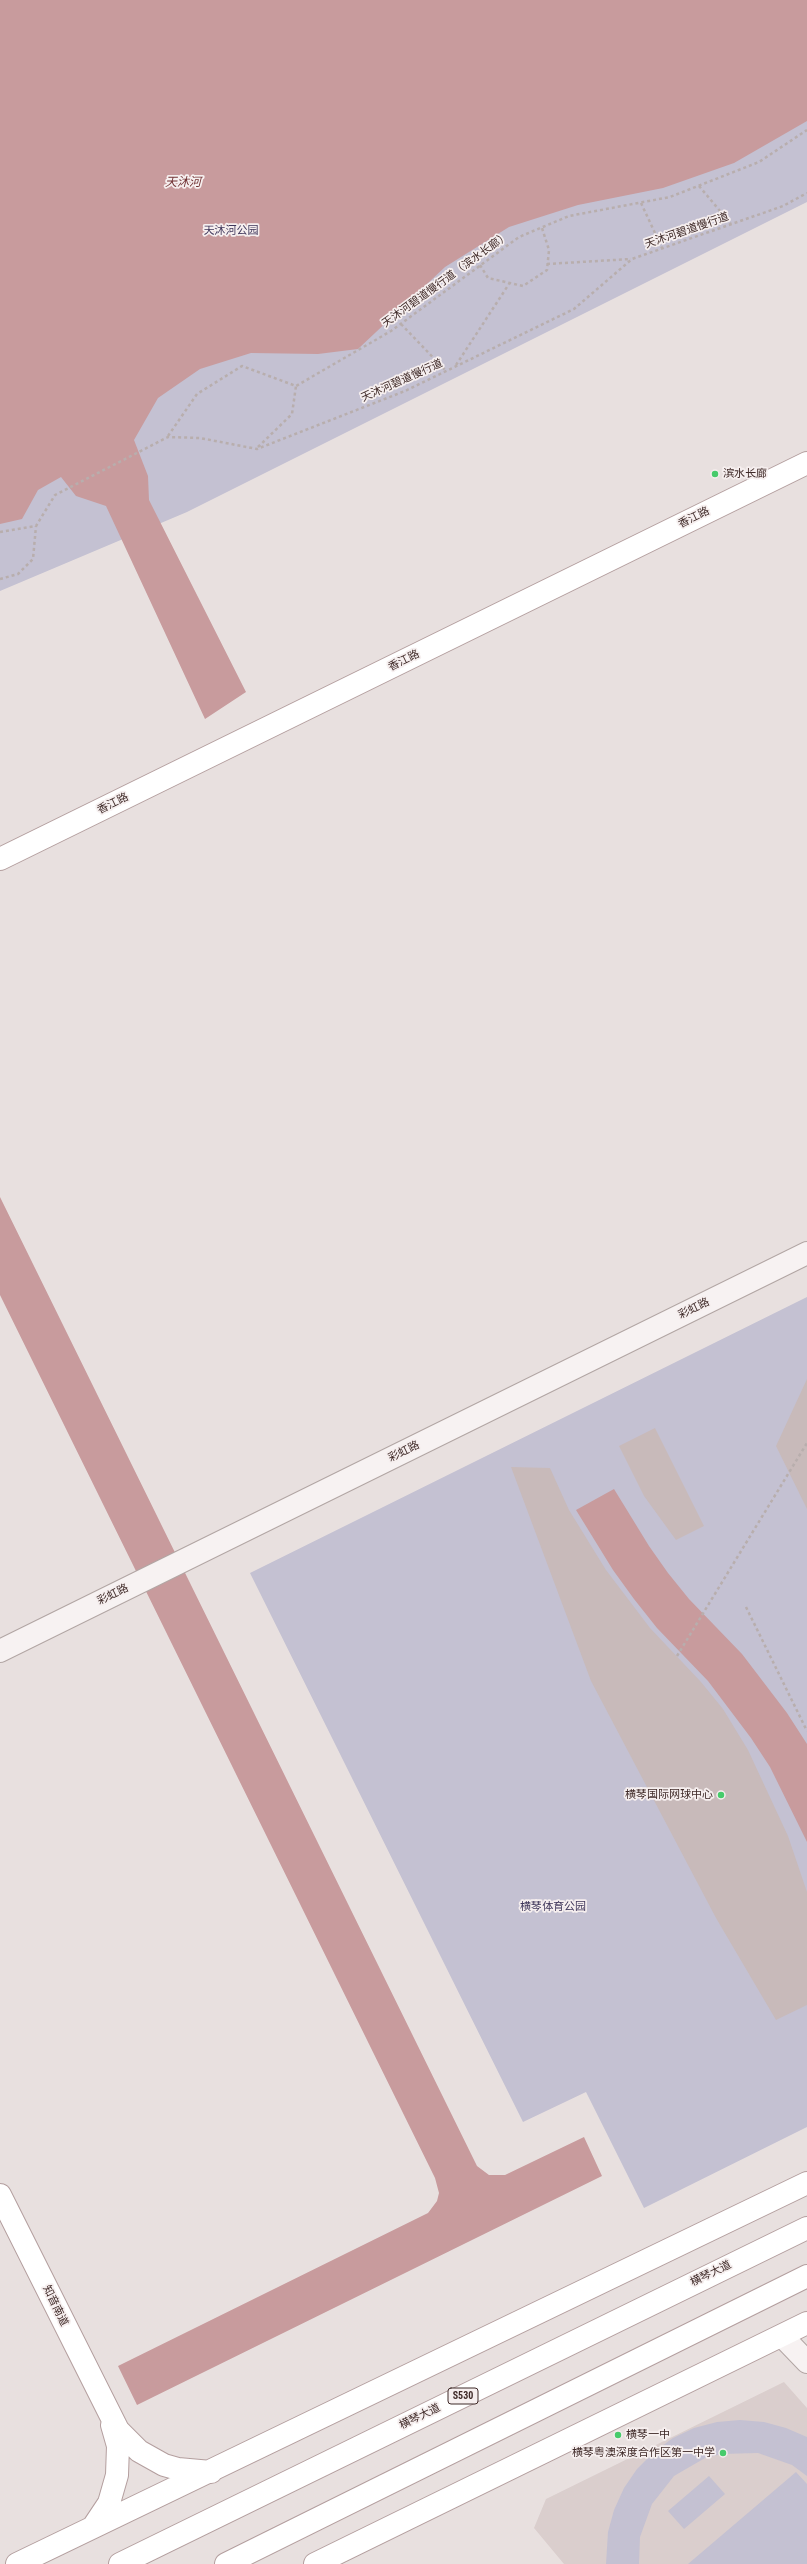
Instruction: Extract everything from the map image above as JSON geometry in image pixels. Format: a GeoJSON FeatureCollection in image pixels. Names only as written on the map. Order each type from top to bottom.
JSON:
{"type":"FeatureCollection","features":[{"type":"Feature","properties":{"kind":"main road","name":"香江路"},"geometry":{"type":"LineString","coordinates":[[0,859],[807,463]]}},
{"type":"Feature","properties":{"kind":"main road"},"geometry":{"type":"LineString","coordinates":[[17,2564],[211,2472],[807,2183]]}},
{"type":"Feature","properties":{"kind":"main road","name":"知音南道"},"geometry":{"type":"LineString","coordinates":[[0,2195],[110,2418]]}},
{"type":"Feature","properties":{"kind":"main road","name":"横琴大道"},"geometry":{"type":"LineString","coordinates":[[120,2564],[805,2228]]}},
{"type":"Feature","properties":{"kind":"main road"},"geometry":{"type":"LineString","coordinates":[[226,2564],[807,2276]]}},
{"type":"Feature","properties":{"kind":"main road"},"geometry":{"type":"LineString","coordinates":[[315,2564],[807,2323]]}},
{"type":"Feature","properties":{"kind":"main road"},"geometry":{"type":"LineString","coordinates":[[110,2418],[127,2441],[151,2459],[178,2469],[211,2472]]}},
{"type":"Feature","properties":{"kind":"main road"},"geometry":{"type":"LineString","coordinates":[[93,2528],[109,2503],[117,2475],[118,2446],[110,2418]]}},
{"type":"Feature","properties":{"kind":"street","name":"彩虹路"},"geometry":{"type":"LineString","coordinates":[[0,1651],[807,1253]]}},
{"type":"Feature","properties":{"kind":"street"},"geometry":{"type":"LineString","coordinates":[[782,2336],[807,2362]]}},
{"type":"Feature","properties":{"kind":"path","name":"天沐河碧道慢行道（滨水长廊）"},"geometry":{"type":"LineString","coordinates":[[296,386],[401,324],[519,237],[569,216],[670,197],[700,186],[759,162],[807,130]]}},
{"type":"Feature","properties":{"kind":"path"},"geometry":{"type":"LineString","coordinates":[[700,186],[731,224]]}},
{"type":"Feature","properties":{"kind":"path","name":"天沐河碧道慢行道"},"geometry":{"type":"LineString","coordinates":[[257,449],[404,391],[574,308],[632,259],[783,206],[807,193]]}},
{"type":"Feature","properties":{"kind":"path"},"geometry":{"type":"LineString","coordinates":[[641,203],[662,248]]}},
{"type":"Feature","properties":{"kind":"path"},"geometry":{"type":"LineString","coordinates":[[480,265],[488,278],[523,286],[547,270],[549,250],[542,228]]}},
{"type":"Feature","properties":{"kind":"path"},"geometry":{"type":"LineString","coordinates":[[547,264],[632,259]]}},
{"type":"Feature","properties":{"kind":"path"},"geometry":{"type":"LineString","coordinates":[[456,366],[509,284]]}},
{"type":"Feature","properties":{"kind":"path"},"geometry":{"type":"LineString","coordinates":[[401,324],[446,371]]}},
{"type":"Feature","properties":{"kind":"path"},"geometry":{"type":"LineString","coordinates":[[0,579],[18,574],[33,559],[36,526],[55,494],[168,437],[200,438],[257,449],[292,414],[296,386],[242,366],[197,394],[168,437]]}},
{"type":"Feature","properties":{"kind":"path"},"geometry":{"type":"LineString","coordinates":[[0,532],[36,526]]}},
{"type":"Feature","properties":{"kind":"path"},"geometry":{"type":"LineString","coordinates":[[677,1656],[807,1443]]}},
{"type":"Feature","properties":{"kind":"path"},"geometry":{"type":"LineString","coordinates":[[746,1607],[807,1731]]}},
{"type":"Feature","properties":{"kind":"shaded area","name":"横琴粤澳深度合作区第一中学"},"geometry":{"type":"Polygon","coordinates":[[[784,2382],[807,2408],[807,2564],[564,2564],[534,2528],[546,2499],[784,2382]]]}},
{"type":"Feature","properties":{"kind":"green space","name":"天沐河"},"geometry":{"type":"Polygon","coordinates":[[[0,0],[807,0],[807,202],[187,512],[0,591],[0,0]]]}},
{"type":"Feature","properties":{"kind":"green space","name":"横琴体育公园"},"geometry":{"type":"Polygon","coordinates":[[[807,1297],[807,2127],[644,2208],[586,2092],[523,2122],[250,1573],[807,1297]]]}},
{"type":"Feature","properties":{"kind":"green space"},"geometry":{"type":"Polygon","coordinates":[[[740,2420],[764,2422],[786,2428],[807,2437],[807,2476],[792,2465],[758,2453],[722,2454],[705,2458],[674,2476],[652,2504],[640,2537],[639,2564],[606,2564],[608,2532],[614,2510],[624,2488],[637,2469],[654,2452],[673,2438],[694,2428],[717,2422],[740,2420]]]}},
{"type":"Feature","properties":{"kind":"green space"},"geometry":{"type":"Polygon","coordinates":[[[796,2472],[807,2484],[807,2564],[688,2564],[796,2472]]]}},
{"type":"Feature","properties":{"kind":"green space"},"geometry":{"type":"Polygon","coordinates":[[[709,2476],[725,2494],[684,2529],[668,2511],[709,2476]]]}},
{"type":"Feature","properties":{"kind":"water","name":"天沐河"},"geometry":{"type":"Polygon","coordinates":[[[0,0],[807,0],[807,121],[734,163],[663,188],[578,205],[509,227],[445,267],[358,349],[318,354],[251,353],[200,369],[158,398],[134,440],[148,476],[149,500],[246,692],[205,719],[106,506],[76,496],[61,477],[38,490],[22,519],[0,524],[0,0]]]}},
{"type":"Feature","properties":{"kind":"water"},"geometry":{"type":"Polygon","coordinates":[[[0,1197],[477,2166],[489,2175],[505,2175],[584,2137],[602,2176],[137,2405],[118,2366],[428,2213],[437,2201],[439,2193],[435,2178],[0,1295],[0,1197]]]}},
{"type":"Feature","properties":{"kind":"water"},"geometry":{"type":"Polygon","coordinates":[[[614,1489],[649,1546],[668,1573],[689,1599],[742,1654],[787,1713],[807,1744],[807,1842],[770,1767],[751,1738],[708,1681],[657,1628],[634,1599],[613,1570],[576,1510],[614,1489]]]}},
{"type":"Feature","properties":{"kind":"building"},"geometry":{"type":"Polygon","coordinates":[[[807,1379],[807,1509],[776,1446],[807,1379]]]}},
{"type":"Feature","properties":{"kind":"building"},"geometry":{"type":"Polygon","coordinates":[[[655,1428],[704,1526],[676,1540],[644,1496],[619,1446],[655,1428]]]}},
{"type":"Feature","properties":{"kind":"building"},"geometry":{"type":"Polygon","coordinates":[[[511,1467],[550,1468],[569,1510],[606,1570],[650,1628],[701,1682],[723,1709],[748,1750],[788,1836],[807,1892],[807,2005],[776,2020],[716,1918],[591,1681],[511,1467]]]}},
{"type":"Feature","properties":{"kind":"place","name":"滨水长廊"},"geometry":{"type":"Point","coordinates":[715,474]}},
{"type":"Feature","properties":{"kind":"place","name":"横琴国际网球中心"},"geometry":{"type":"Point","coordinates":[721,1795]}},
{"type":"Feature","properties":{"kind":"place","name":"横琴一中"},"geometry":{"type":"Point","coordinates":[618,2435]}},
{"type":"Feature","properties":{"kind":"place","name":"横琴粤澳深度合作区第一中学"},"geometry":{"type":"Point","coordinates":[723,2453]}},
{"type":"Feature","properties":{"kind":"park label","name":"天沐河公园"},"geometry":{"type":"Point","coordinates":[231,231]}}]}
